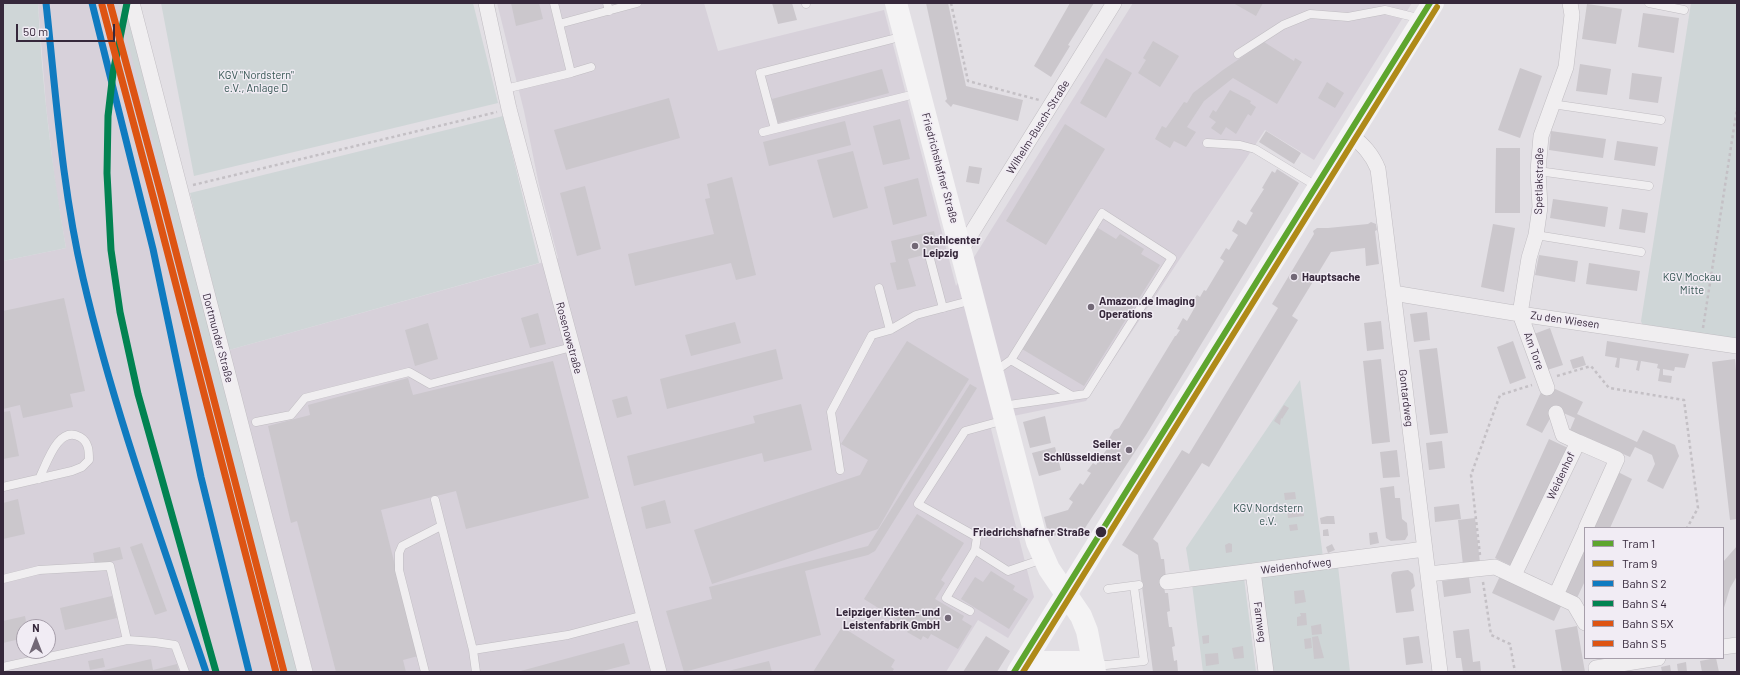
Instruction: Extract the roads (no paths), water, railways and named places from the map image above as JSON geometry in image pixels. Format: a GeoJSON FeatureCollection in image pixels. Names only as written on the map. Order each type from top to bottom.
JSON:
{"type":"FeatureCollection","features":[{"type":"Feature","properties":{"kind":"main road","name":"Friedrichshafner Straße"},"geometry":{"type":"LineString","coordinates":[[896,3],[1004,413],[1036,542],[1049,569],[1081,616],[1087,631],[1095,668]]}},
{"type":"Feature","properties":{"kind":"main road"},"geometry":{"type":"LineString","coordinates":[[1021,667],[1428,11]]}},
{"type":"Feature","properties":{"kind":"main road"},"geometry":{"type":"LineString","coordinates":[[1021,667],[1077,662],[1095,668]]}},
{"type":"Feature","properties":{"kind":"street","name":"Rosenowstraße"},"geometry":{"type":"LineString","coordinates":[[486,3],[509,109],[659,672]]}},
{"type":"Feature","properties":{"kind":"street","name":"Wilhelm-Busch-Straße"},"geometry":{"type":"LineString","coordinates":[[961,250],[1114,3]]}},
{"type":"Feature","properties":{"kind":"street","name":"Spetlakstraße"},"geometry":{"type":"LineString","coordinates":[[1520,314],[1529,258],[1536,235],[1540,207],[1538,171],[1541,136],[1566,67],[1572,15],[1570,3]]}},
{"type":"Feature","properties":{"kind":"street","name":"Dortmunder Straße"},"geometry":{"type":"LineString","coordinates":[[134,7],[179,188],[305,672]]}},
{"type":"Feature","properties":{"kind":"street","name":"Gontardweg"},"geometry":{"type":"LineString","coordinates":[[1351,135],[1373,157],[1378,169],[1440,672]]}},
{"type":"Feature","properties":{"kind":"street","name":"Zu den Wiesen"},"geometry":{"type":"LineString","coordinates":[[1393,293],[1520,314],[1737,346]]}},
{"type":"Feature","properties":{"kind":"street","name":"Am Tore"},"geometry":{"type":"LineString","coordinates":[[1520,314],[1545,384]]}},
{"type":"Feature","properties":{"kind":"street"},"geometry":{"type":"LineString","coordinates":[[1556,413],[1564,435],[1578,442]]}},
{"type":"Feature","properties":{"kind":"street","name":"Weidenhof"},"geometry":{"type":"LineString","coordinates":[[1514,575],[1578,442],[1617,459],[1586,527]]}},
{"type":"Feature","properties":{"kind":"street"},"geometry":{"type":"LineString","coordinates":[[1556,595],[1584,533]]}},
{"type":"Feature","properties":{"kind":"street","name":"Weidenhofweg"},"geometry":{"type":"LineString","coordinates":[[1166,582],[1425,549]]}},
{"type":"Feature","properties":{"kind":"street"},"geometry":{"type":"LineString","coordinates":[[1428,574],[1495,567],[1574,604],[1584,621]]}},
{"type":"Feature","properties":{"kind":"street","name":"Farnweg"},"geometry":{"type":"LineString","coordinates":[[1253,571],[1266,672]]}},
{"type":"Feature","properties":{"kind":"street"},"geometry":{"type":"LineString","coordinates":[[1724,647],[1737,645]]}},
{"type":"Feature","properties":{"kind":"street"},"geometry":{"type":"LineString","coordinates":[[1596,666],[1650,659]]}},
{"type":"Feature","properties":{"kind":"lane"},"geometry":{"type":"LineString","coordinates":[[554,3],[571,72]]}},
{"type":"Feature","properties":{"kind":"lane"},"geometry":{"type":"LineString","coordinates":[[559,24],[608,7],[637,3]]}},
{"type":"Feature","properties":{"kind":"lane"},"geometry":{"type":"LineString","coordinates":[[1649,3],[1684,10]]}},
{"type":"Feature","properties":{"kind":"lane"},"geometry":{"type":"LineString","coordinates":[[1238,54],[1283,25],[1310,14],[1348,17],[1385,10],[1428,11]]}},
{"type":"Feature","properties":{"kind":"lane"},"geometry":{"type":"LineString","coordinates":[[775,129],[760,73],[905,36]]}},
{"type":"Feature","properties":{"kind":"lane"},"geometry":{"type":"LineString","coordinates":[[505,89],[591,68]]}},
{"type":"Feature","properties":{"kind":"lane"},"geometry":{"type":"LineString","coordinates":[[763,132],[920,93]]}},
{"type":"Feature","properties":{"kind":"lane"},"geometry":{"type":"LineString","coordinates":[[1552,104],[1661,120]]}},
{"type":"Feature","properties":{"kind":"lane"},"geometry":{"type":"LineString","coordinates":[[1207,142],[1240,145],[1255,149],[1318,187]]}},
{"type":"Feature","properties":{"kind":"lane"},"geometry":{"type":"LineString","coordinates":[[1538,171],[1649,186]]}},
{"type":"Feature","properties":{"kind":"lane"},"geometry":{"type":"LineString","coordinates":[[970,611],[946,598],[975,550],[977,537],[918,504],[965,431],[1004,413],[1072,396],[1086,394],[1172,258],[1102,213],[1011,360],[993,372]]}},
{"type":"Feature","properties":{"kind":"lane"},"geometry":{"type":"LineString","coordinates":[[1536,235],[1641,252]]}},
{"type":"Feature","properties":{"kind":"lane"},"geometry":{"type":"LineString","coordinates":[[930,259],[943,308]]}},
{"type":"Feature","properties":{"kind":"lane"},"geometry":{"type":"LineString","coordinates":[[879,288],[890,330]]}},
{"type":"Feature","properties":{"kind":"lane"},"geometry":{"type":"LineString","coordinates":[[840,470],[831,412],[872,335],[890,330],[916,315],[974,300]]}},
{"type":"Feature","properties":{"kind":"lane"},"geometry":{"type":"LineString","coordinates":[[256,422],[291,415],[305,398],[409,372],[430,384],[572,347]]}},
{"type":"Feature","properties":{"kind":"lane"},"geometry":{"type":"LineString","coordinates":[[1011,360],[1072,396]]}},
{"type":"Feature","properties":{"kind":"lane"},"geometry":{"type":"LineString","coordinates":[[3,487],[72,471],[82,467],[89,460],[89,448],[83,439],[74,434],[64,436],[58,441],[39,478]]}},
{"type":"Feature","properties":{"kind":"lane"},"geometry":{"type":"LineString","coordinates":[[435,500],[473,650],[476,672]]}},
{"type":"Feature","properties":{"kind":"lane"},"geometry":{"type":"LineString","coordinates":[[425,672],[399,570],[399,553],[402,546],[441,526]]}},
{"type":"Feature","properties":{"kind":"lane"},"geometry":{"type":"LineString","coordinates":[[975,550],[1008,571],[1043,559]]}},
{"type":"Feature","properties":{"kind":"lane"},"geometry":{"type":"LineString","coordinates":[[3,579],[39,570],[110,566],[126,640]]}},
{"type":"Feature","properties":{"kind":"lane"},"geometry":{"type":"LineString","coordinates":[[1095,668],[1106,665],[1144,661],[1137,586],[1108,589]]}},
{"type":"Feature","properties":{"kind":"lane"},"geometry":{"type":"LineString","coordinates":[[473,650],[568,635],[644,615]]}},
{"type":"Feature","properties":{"kind":"lane"},"geometry":{"type":"LineString","coordinates":[[3,668],[126,640],[175,645],[185,672]]}},
{"type":"Feature","properties":{"kind":"tram line","name":"1"},"geometry":{"type":"LineString","coordinates":[[1014,672],[1430,3]]}},
{"type":"Feature","properties":{"kind":"tram line","name":"9"},"geometry":{"type":"LineString","coordinates":[[1023,672],[1437,7]]}},
{"type":"Feature","properties":{"kind":"place","name":"Stahlcenter Leipzig"},"geometry":{"type":"Point","coordinates":[915,246]}},
{"type":"Feature","properties":{"kind":"place","name":"Hauptsache"},"geometry":{"type":"Point","coordinates":[1294,277]}},
{"type":"Feature","properties":{"kind":"place","name":"Amazon.de Imaging Operations"},"geometry":{"type":"Point","coordinates":[1091,307]}},
{"type":"Feature","properties":{"kind":"place","name":"Seiler Schlüsseldienst"},"geometry":{"type":"Point","coordinates":[1129,450]}},
{"type":"Feature","properties":{"kind":"place","name":"Friedrichshafner Straße"},"geometry":{"type":"Point","coordinates":[1101,532]}},
{"type":"Feature","properties":{"kind":"place","name":"Leipziger Kisten- und Leistenfabrik GmbH"},"geometry":{"type":"Point","coordinates":[948,618]}},
{"type":"Feature","properties":{"kind":"park label","name":"KGV \"Nordstern\" e.V., Anlage D"},"geometry":{"type":"Point","coordinates":[256,81]}},
{"type":"Feature","properties":{"kind":"park label","name":"KGV Mockau Mitte"},"geometry":{"type":"Point","coordinates":[1692,283]}},
{"type":"Feature","properties":{"kind":"park label","name":"KGV Nordstern e.V."},"geometry":{"type":"Point","coordinates":[1268,514]}}]}
